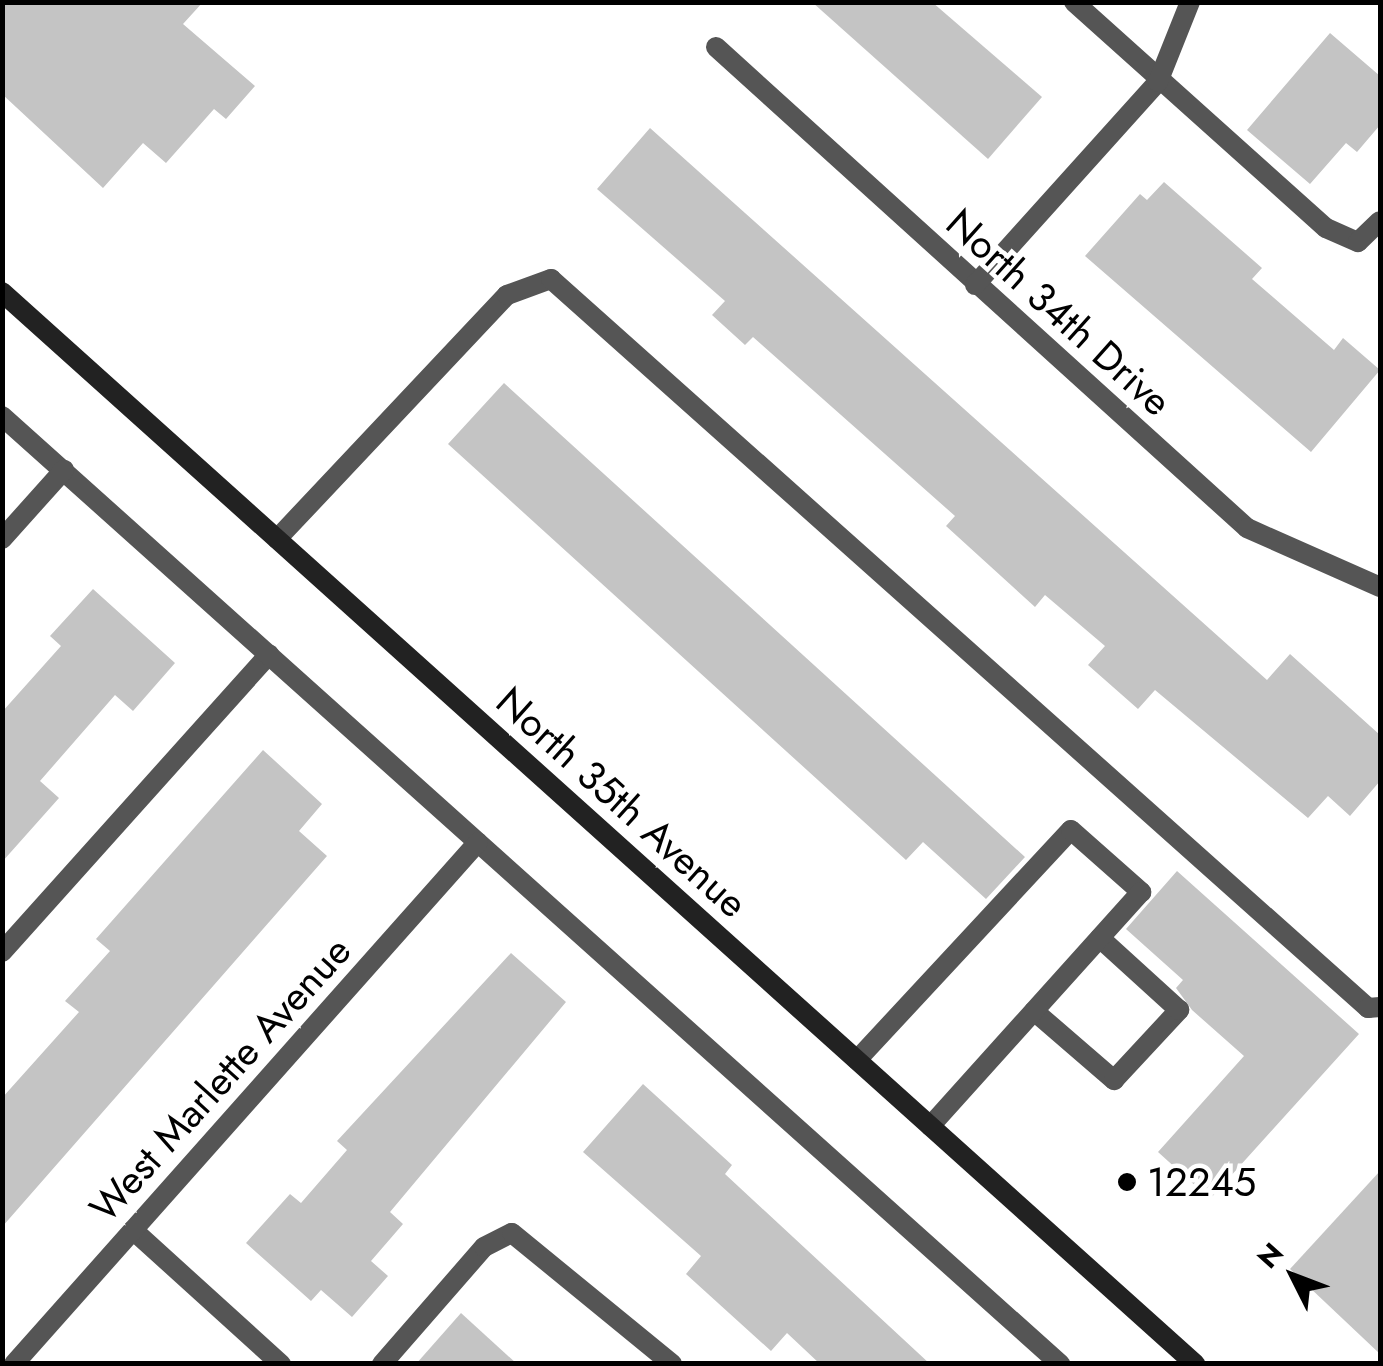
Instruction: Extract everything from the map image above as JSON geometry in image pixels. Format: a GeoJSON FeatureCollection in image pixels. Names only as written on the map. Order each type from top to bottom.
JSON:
{"type":"FeatureCollection","features":[{"type":"Feature","properties":{"kind":"main road","name":"North 35th Avenue"},"geometry":{"type":"LineString","coordinates":[[2,292],[1196,1364]]}},
{"type":"Feature","properties":{"kind":"street"},"geometry":{"type":"LineString","coordinates":[[1074,2],[1158,82],[1326,228],[1358,242],[1380,221]]}},
{"type":"Feature","properties":{"kind":"street"},"geometry":{"type":"LineString","coordinates":[[975,284],[1158,82],[1190,2]]}},
{"type":"Feature","properties":{"kind":"street","name":"North 34th Drive"},"geometry":{"type":"LineString","coordinates":[[716,47],[1247,528],[1380,587]]}},
{"type":"Feature","properties":{"kind":"street"},"geometry":{"type":"LineString","coordinates":[[277,539],[506,295],[551,279],[1368,1008],[1380,1007]]}},
{"type":"Feature","properties":{"kind":"street"},"geometry":{"type":"LineString","coordinates":[[2,416],[1060,1364]]}},
{"type":"Feature","properties":{"kind":"street"},"geometry":{"type":"LineString","coordinates":[[2,539],[64,470]]}},
{"type":"Feature","properties":{"kind":"street"},"geometry":{"type":"LineString","coordinates":[[2,952],[268,654]]}},
{"type":"Feature","properties":{"kind":"street"},"geometry":{"type":"LineString","coordinates":[[857,1060],[1071,830],[1142,892],[930,1126]]}},
{"type":"Feature","properties":{"kind":"street","name":"West Marlette Avenue"},"geometry":{"type":"LineString","coordinates":[[14,1364],[478,842]]}},
{"type":"Feature","properties":{"kind":"street"},"geometry":{"type":"LineString","coordinates":[[1034,1011],[1114,1080],[1179,1010],[1100,938]]}},
{"type":"Feature","properties":{"kind":"street"},"geometry":{"type":"LineString","coordinates":[[132,1230],[281,1364]]}},
{"type":"Feature","properties":{"kind":"street"},"geometry":{"type":"LineString","coordinates":[[382,1364],[484,1248],[512,1232],[672,1364]]}},
{"type":"Feature","properties":{"kind":"building"},"geometry":{"type":"Polygon","coordinates":[[[2,2],[203,2],[183,24],[255,86],[226,119],[214,109],[166,163],[143,143],[103,188],[2,94],[2,2]]]}},
{"type":"Feature","properties":{"kind":"building"},"geometry":{"type":"Polygon","coordinates":[[[812,2],[932,2],[1042,97],[988,159],[812,2]]]}},
{"type":"Feature","properties":{"kind":"building"},"geometry":{"type":"Polygon","coordinates":[[[1330,33],[1380,76],[1380,125],[1357,152],[1346,143],[1310,184],[1247,130],[1330,33]]]}},
{"type":"Feature","properties":{"kind":"building"},"geometry":{"type":"Polygon","coordinates":[[[650,128],[1267,680],[1290,654],[1380,735],[1380,781],[1350,816],[1328,796],[1308,818],[1155,690],[1138,709],[1088,665],[1105,646],[1045,595],[1035,607],[946,526],[955,516],[753,337],[745,345],[712,315],[725,301],[597,189],[650,128]]]}},
{"type":"Feature","properties":{"kind":"building"},"geometry":{"type":"Polygon","coordinates":[[[1164,182],[1262,268],[1252,279],[1334,350],[1343,338],[1380,370],[1311,452],[1085,256],[1140,194],[1147,200],[1164,182]]]}},
{"type":"Feature","properties":{"kind":"building"},"geometry":{"type":"Polygon","coordinates":[[[504,383],[1025,857],[986,899],[923,842],[906,860],[448,444],[504,383]]]}},
{"type":"Feature","properties":{"kind":"building"},"geometry":{"type":"Polygon","coordinates":[[[93,589],[175,663],[133,711],[115,695],[40,781],[59,798],[2,862],[2,712],[61,646],[50,636],[93,589]]]}},
{"type":"Feature","properties":{"kind":"building"},"geometry":{"type":"Polygon","coordinates":[[[263,750],[322,804],[299,831],[327,856],[2,1227],[2,1098],[79,1012],[65,1001],[110,951],[96,939],[263,750]]]}},
{"type":"Feature","properties":{"kind":"building"},"geometry":{"type":"Polygon","coordinates":[[[1177,871],[1359,1034],[1210,1199],[1158,1152],[1244,1056],[1192,1010],[1176,988],[1183,980],[1126,929],[1177,871]]]}},
{"type":"Feature","properties":{"kind":"building"},"geometry":{"type":"Polygon","coordinates":[[[511,953],[566,1002],[390,1212],[403,1224],[371,1261],[388,1276],[352,1317],[321,1290],[311,1301],[246,1243],[290,1194],[301,1203],[347,1150],[337,1141],[511,953]]]}},
{"type":"Feature","properties":{"kind":"building"},"geometry":{"type":"Polygon","coordinates":[[[643,1084],[732,1165],[725,1174],[930,1364],[820,1364],[787,1333],[771,1351],[686,1274],[701,1256],[583,1152],[643,1084]]]}},
{"type":"Feature","properties":{"kind":"building"},"geometry":{"type":"Polygon","coordinates":[[[1380,1171],[1380,1354],[1290,1269],[1380,1171]]]}},
{"type":"Feature","properties":{"kind":"building"},"geometry":{"type":"Polygon","coordinates":[[[461,1313],[517,1364],[416,1364],[461,1313]]]}},
{"type":"Feature","properties":{"kind":"place","name":"12245"},"geometry":{"type":"Point","coordinates":[1127,1182]}}]}
